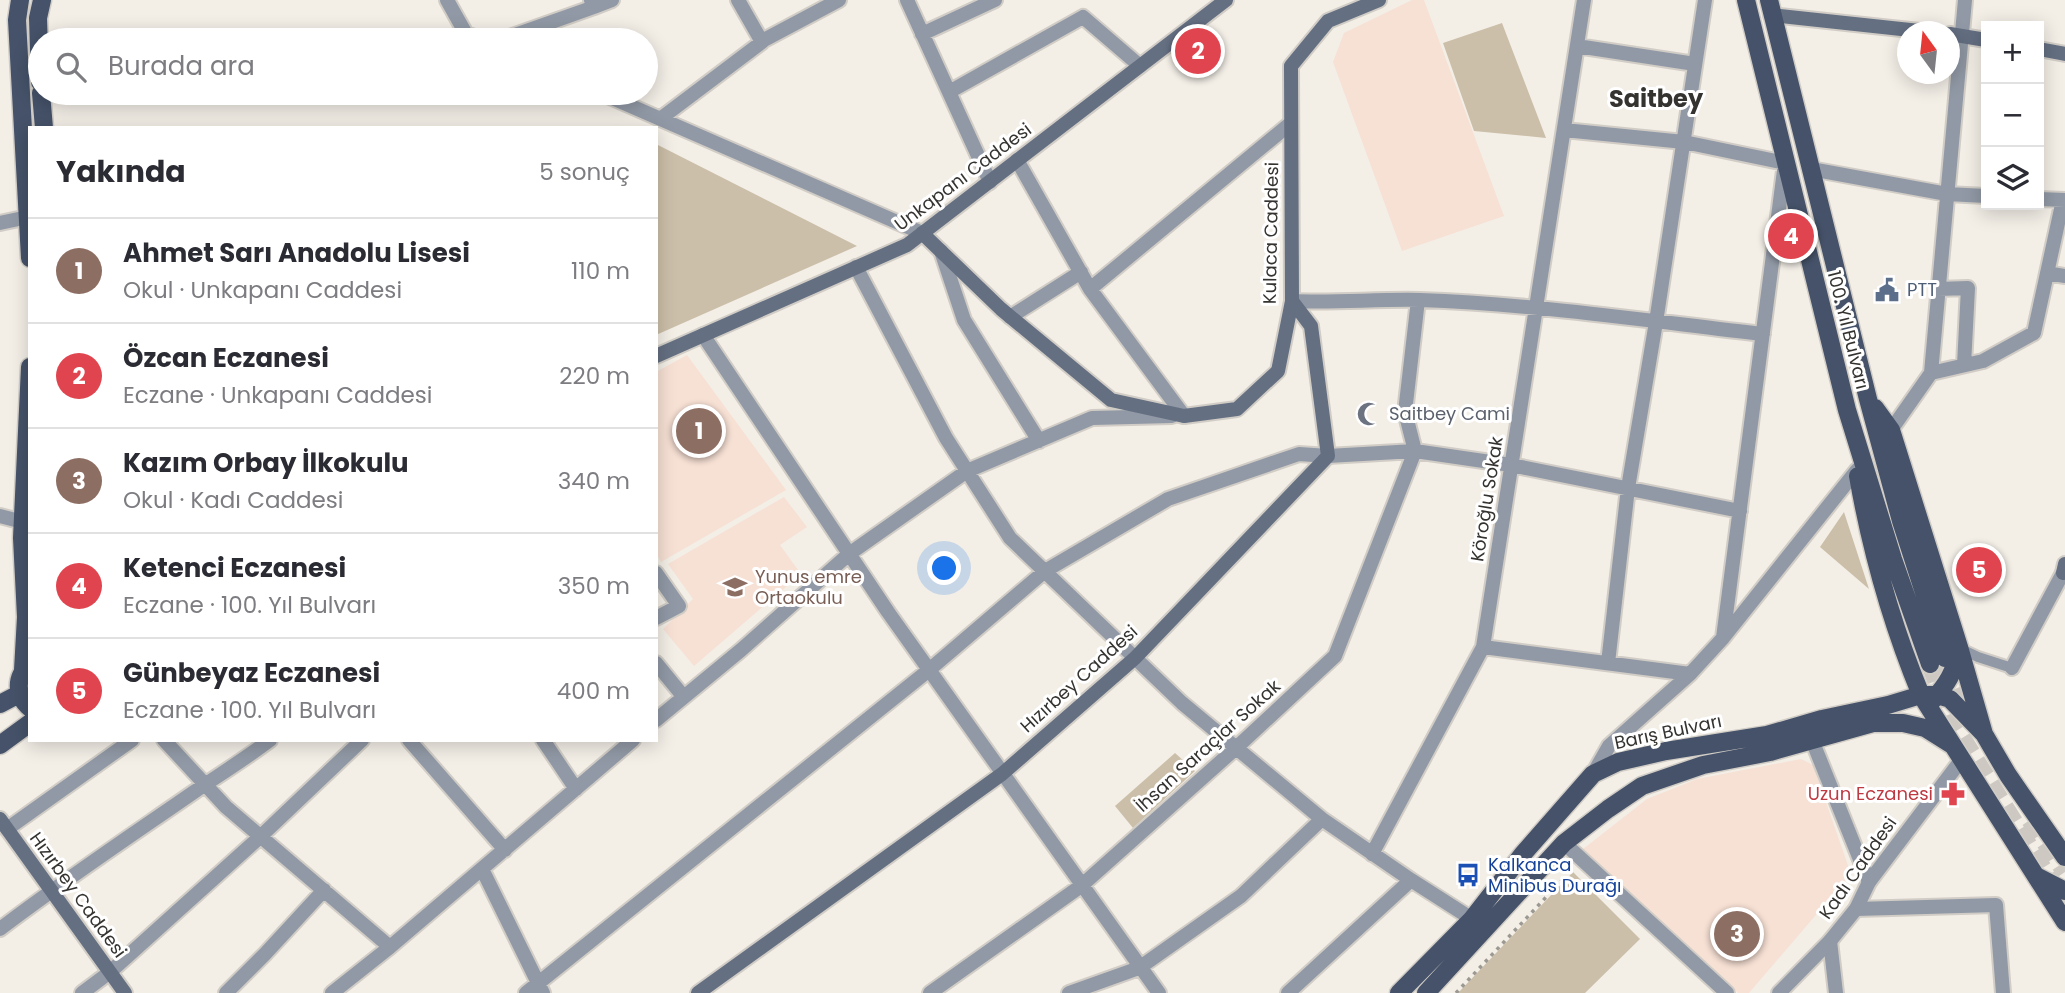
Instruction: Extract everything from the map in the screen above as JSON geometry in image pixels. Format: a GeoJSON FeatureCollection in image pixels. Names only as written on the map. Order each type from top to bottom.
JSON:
{"type":"FeatureCollection","features":[{"type":"Feature","properties":{"kind":"main road"},"geometry":{"type":"LineString","coordinates":[[20,0],[17,20],[28,217]]}},
{"type":"Feature","properties":{"kind":"main road"},"geometry":{"type":"LineString","coordinates":[[38,28],[42,0]]}},
{"type":"Feature","properties":{"kind":"main road","name":"Unkapanı Caddesi"},"geometry":{"type":"LineString","coordinates":[[658,355],[907,245],[1226,0]]}},
{"type":"Feature","properties":{"kind":"main road","name":"Kulaca Caddesi"},"geometry":{"type":"LineString","coordinates":[[922,233],[1010,317],[1111,400],[1184,416],[1237,409],[1278,371],[1292,301],[1291,65],[1328,21],[1379,0]]}},
{"type":"Feature","properties":{"kind":"main road","name":"100. Yıl Bulvarı"},"geometry":{"type":"LineString","coordinates":[[1746,0],[1847,410],[1893,559],[1945,657]]}},
{"type":"Feature","properties":{"kind":"main road"},"geometry":{"type":"LineString","coordinates":[[1770,7],[1897,27]]}},
{"type":"Feature","properties":{"kind":"main road","name":"100. Yıl Bulvarı"},"geometry":{"type":"LineString","coordinates":[[1770,7],[1868,399],[1901,521],[1945,657]]}},
{"type":"Feature","properties":{"kind":"main road"},"geometry":{"type":"LineString","coordinates":[[1960,35],[1981,39]]}},
{"type":"Feature","properties":{"kind":"main road"},"geometry":{"type":"LineString","coordinates":[[2044,50],[2065,54]]}},
{"type":"Feature","properties":{"kind":"main road"},"geometry":{"type":"LineString","coordinates":[[42,105],[44,126]]}},
{"type":"Feature","properties":{"kind":"main road"},"geometry":{"type":"LineString","coordinates":[[1292,301],[1311,326],[1328,456]]}},
{"type":"Feature","properties":{"kind":"main road"},"geometry":{"type":"LineString","coordinates":[[1868,399],[1892,430],[1945,657],[1983,734],[2065,857]]}},
{"type":"Feature","properties":{"kind":"main road"},"geometry":{"type":"LineString","coordinates":[[1847,410],[1864,512],[1905,656],[1907,675],[1888,705]]}},
{"type":"Feature","properties":{"kind":"main road"},"geometry":{"type":"LineString","coordinates":[[0,704],[24,701],[19,677],[26,667],[23,522],[28,411]]}},
{"type":"Feature","properties":{"kind":"main road","name":"Hızırbey Caddesi"},"geometry":{"type":"LineString","coordinates":[[698,993],[1002,774],[1135,658],[1328,456]]}},
{"type":"Feature","properties":{"kind":"main road"},"geometry":{"type":"LineString","coordinates":[[1905,656],[1957,752],[2065,922]]}},
{"type":"Feature","properties":{"kind":"main road"},"geometry":{"type":"LineString","coordinates":[[1426,993],[1564,843],[1608,808],[1642,786],[1703,765],[1770,752],[1873,723],[1928,698],[1955,670],[1945,657]]}},
{"type":"Feature","properties":{"kind":"main road"},"geometry":{"type":"LineString","coordinates":[[1928,698],[1950,699],[1983,734]]}},
{"type":"Feature","properties":{"kind":"main road","name":"Barış Bulvarı"},"geometry":{"type":"LineString","coordinates":[[1399,993],[1472,919],[1522,855],[1592,774],[1618,762],[1666,751],[1767,736],[1822,719],[1928,698]]}},
{"type":"Feature","properties":{"kind":"main road"},"geometry":{"type":"LineString","coordinates":[[1873,723],[1903,723],[1925,729],[1957,752]]}},
{"type":"Feature","properties":{"kind":"main road"},"geometry":{"type":"LineString","coordinates":[[0,745],[28,724]]}},
{"type":"Feature","properties":{"kind":"main road","name":"Hızırbey Caddesi"},"geometry":{"type":"LineString","coordinates":[[4,824],[125,993]]}},
{"type":"Feature","properties":{"kind":"main road"},"geometry":{"type":"LineString","coordinates":[[2035,876],[2065,891]]}},
{"type":"Feature","properties":{"kind":"street"},"geometry":{"type":"LineString","coordinates":[[447,0],[463,28]]}},
{"type":"Feature","properties":{"kind":"street"},"geometry":{"type":"LineString","coordinates":[[532,28],[593,4],[612,0]]}},
{"type":"Feature","properties":{"kind":"street"},"geometry":{"type":"LineString","coordinates":[[738,0],[762,41]]}},
{"type":"Feature","properties":{"kind":"street"},"geometry":{"type":"LineString","coordinates":[[660,119],[762,41],[839,0]]}},
{"type":"Feature","properties":{"kind":"street"},"geometry":{"type":"LineString","coordinates":[[906,0],[990,182]]}},
{"type":"Feature","properties":{"kind":"street"},"geometry":{"type":"LineString","coordinates":[[922,34],[995,0]]}},
{"type":"Feature","properties":{"kind":"street","name":"Köroğlu Sokak"},"geometry":{"type":"LineString","coordinates":[[1373,854],[1483,647],[1584,0]]}},
{"type":"Feature","properties":{"kind":"street"},"geometry":{"type":"LineString","coordinates":[[1608,663],[1628,488],[1657,322],[1705,0]]}},
{"type":"Feature","properties":{"kind":"street"},"geometry":{"type":"LineString","coordinates":[[1959,21],[1965,0]]}},
{"type":"Feature","properties":{"kind":"street"},"geometry":{"type":"LineString","coordinates":[[949,92],[1083,17],[1140,66]]}},
{"type":"Feature","properties":{"kind":"street"},"geometry":{"type":"LineString","coordinates":[[1577,46],[1695,64]]}},
{"type":"Feature","properties":{"kind":"street"},"geometry":{"type":"LineString","coordinates":[[1892,430],[1931,373],[1947,194],[1952,84]]}},
{"type":"Feature","properties":{"kind":"street"},"geometry":{"type":"LineString","coordinates":[[628,105],[922,233]]}},
{"type":"Feature","properties":{"kind":"street"},"geometry":{"type":"LineString","coordinates":[[1090,289],[1291,123]]}},
{"type":"Feature","properties":{"kind":"street"},"geometry":{"type":"LineString","coordinates":[[1564,130],[1684,142],[1785,163],[1723,638]]}},
{"type":"Feature","properties":{"kind":"street"},"geometry":{"type":"LineString","coordinates":[[1017,160],[1090,289],[1184,416]]}},
{"type":"Feature","properties":{"kind":"street"},"geometry":{"type":"LineString","coordinates":[[1811,169],[1947,194],[1981,196]]}},
{"type":"Feature","properties":{"kind":"street"},"geometry":{"type":"LineString","coordinates":[[1931,373],[1983,361],[2034,333],[2064,200],[2044,199]]}},
{"type":"Feature","properties":{"kind":"street"},"geometry":{"type":"LineString","coordinates":[[0,223],[28,217]]}},
{"type":"Feature","properties":{"kind":"street"},"geometry":{"type":"LineString","coordinates":[[941,251],[964,320],[1038,441]]}},
{"type":"Feature","properties":{"kind":"street"},"geometry":{"type":"LineString","coordinates":[[856,267],[946,438],[1010,538],[1182,703],[1322,819],[1472,919]]}},
{"type":"Feature","properties":{"kind":"street"},"geometry":{"type":"LineString","coordinates":[[1010,317],[1081,272]]}},
{"type":"Feature","properties":{"kind":"street"},"geometry":{"type":"LineString","coordinates":[[2047,273],[2065,276]]}},
{"type":"Feature","properties":{"kind":"street"},"geometry":{"type":"LineString","coordinates":[[1938,289],[1968,288],[1964,365]]}},
{"type":"Feature","properties":{"kind":"street"},"geometry":{"type":"LineString","coordinates":[[1292,301],[1327,303],[1418,300],[1536,307],[1763,334]]}},
{"type":"Feature","properties":{"kind":"street"},"geometry":{"type":"LineString","coordinates":[[1415,452],[1405,412],[1418,300]]}},
{"type":"Feature","properties":{"kind":"street"},"geometry":{"type":"LineString","coordinates":[[703,335],[929,670],[1159,993]]}},
{"type":"Feature","properties":{"kind":"street"},"geometry":{"type":"LineString","coordinates":[[658,718],[741,650],[849,554],[967,471],[1092,418],[1184,416]]}},
{"type":"Feature","properties":{"kind":"street"},"geometry":{"type":"LineString","coordinates":[[526,993],[540,988],[929,670],[1045,571],[1168,499],[1299,454],[1328,456],[1415,452],[1511,465],[1740,511]]}},
{"type":"Feature","properties":{"kind":"street","name":"İhsan Saraçlar Sokak"},"geometry":{"type":"LineString","coordinates":[[930,993],[1081,886],[1335,656],[1415,452]]}},
{"type":"Feature","properties":{"kind":"street"},"geometry":{"type":"LineString","coordinates":[[1592,774],[1609,746],[1690,674],[1723,638],[1857,470]]}},
{"type":"Feature","properties":{"kind":"street"},"geometry":{"type":"LineString","coordinates":[[0,516],[23,522]]}},
{"type":"Feature","properties":{"kind":"street"},"geometry":{"type":"LineString","coordinates":[[1945,657],[1978,657],[2012,668],[2064,575]]}},
{"type":"Feature","properties":{"kind":"street"},"geometry":{"type":"LineString","coordinates":[[658,576],[678,606],[658,617]]}},
{"type":"Feature","properties":{"kind":"street"},"geometry":{"type":"LineString","coordinates":[[1483,647],[1690,674]]}},
{"type":"Feature","properties":{"kind":"street"},"geometry":{"type":"LineString","coordinates":[[658,665],[683,696]]}},
{"type":"Feature","properties":{"kind":"street"},"geometry":{"type":"LineString","coordinates":[[1812,740],[1869,882]]}},
{"type":"Feature","properties":{"kind":"street"},"geometry":{"type":"LineString","coordinates":[[4,824],[129,742]]}},
{"type":"Feature","properties":{"kind":"street"},"geometry":{"type":"LineString","coordinates":[[166,742],[226,807],[390,947]]}},
{"type":"Feature","properties":{"kind":"street"},"geometry":{"type":"LineString","coordinates":[[0,929],[51,890],[267,742]]}},
{"type":"Feature","properties":{"kind":"street"},"geometry":{"type":"LineString","coordinates":[[82,993],[110,972],[261,836],[360,742]]}},
{"type":"Feature","properties":{"kind":"street"},"geometry":{"type":"LineString","coordinates":[[411,742],[505,850]]}},
{"type":"Feature","properties":{"kind":"street"},"geometry":{"type":"LineString","coordinates":[[544,742],[576,789]]}},
{"type":"Feature","properties":{"kind":"street"},"geometry":{"type":"LineString","coordinates":[[332,993],[631,742]]}},
{"type":"Feature","properties":{"kind":"street","name":"Kadı Caddesi"},"geometry":{"type":"LineString","coordinates":[[1779,993],[1830,941],[1856,909],[1869,882],[1957,752]]}},
{"type":"Feature","properties":{"kind":"street"},"geometry":{"type":"LineString","coordinates":[[1069,993],[1139,968],[1241,896],[1322,819]]}},
{"type":"Feature","properties":{"kind":"street"},"geometry":{"type":"LineString","coordinates":[[1564,843],[1727,993]]}},
{"type":"Feature","properties":{"kind":"street"},"geometry":{"type":"LineString","coordinates":[[482,869],[540,988]]}},
{"type":"Feature","properties":{"kind":"street"},"geometry":{"type":"LineString","coordinates":[[1288,993],[1411,880]]}},
{"type":"Feature","properties":{"kind":"street"},"geometry":{"type":"LineString","coordinates":[[226,993],[324,890]]}},
{"type":"Feature","properties":{"kind":"street"},"geometry":{"type":"LineString","coordinates":[[1856,909],[1996,905],[2003,993]]}},
{"type":"Feature","properties":{"kind":"street"},"geometry":{"type":"LineString","coordinates":[[1830,941],[1836,993]]}},
{"type":"Feature","properties":{"kind":"path"},"geometry":{"type":"LineString","coordinates":[[1456,993],[1566,876]]}},
{"type":"Feature","properties":{"kind":"shaded area"},"geometry":{"type":"Polygon","coordinates":[[[1412,0],[1424,0],[1504,216],[1402,251],[1333,62],[1344,33],[1412,0]]]}},
{"type":"Feature","properties":{"kind":"shaded area"},"geometry":{"type":"Polygon","coordinates":[[[1502,23],[1546,138],[1474,131],[1443,43],[1502,23]]]}},
{"type":"Feature","properties":{"kind":"shaded area"},"geometry":{"type":"Polygon","coordinates":[[[658,145],[857,246],[658,334],[658,145]]]}},
{"type":"Feature","properties":{"kind":"shaded area"},"geometry":{"type":"Polygon","coordinates":[[[687,355],[786,490],[661,562],[658,557],[658,371],[687,355]]]}},
{"type":"Feature","properties":{"kind":"shaded area","name":"Yunus emre Ortaokulu"},"geometry":{"type":"Polygon","coordinates":[[[784,497],[807,527],[780,545],[801,574],[694,666],[663,629],[693,599],[668,564],[784,497]]]}},
{"type":"Feature","properties":{"kind":"shaded area"},"geometry":{"type":"Polygon","coordinates":[[[1844,512],[1869,589],[1820,547],[1844,512]]]}},
{"type":"Feature","properties":{"kind":"shaded area"},"geometry":{"type":"Polygon","coordinates":[[[1175,753],[1195,771],[1133,828],[1115,806],[1175,753]]]}},
{"type":"Feature","properties":{"kind":"shaded area"},"geometry":{"type":"Polygon","coordinates":[[[1801,759],[1813,765],[1851,874],[1749,993],[1738,993],[1583,849],[1647,799],[1697,779],[1801,759]]]}},
{"type":"Feature","properties":{"kind":"shaded area"},"geometry":{"type":"Polygon","coordinates":[[[1573,872],[1640,939],[1585,993],[1458,993],[1573,872]]]}},
{"type":"Feature","properties":{"kind":"tunnel"},"geometry":{"type":"LineString","coordinates":[[1947,663],[1970,718]]}},
{"type":"Feature","properties":{"kind":"tunnel"},"geometry":{"type":"LineString","coordinates":[[1930,664],[1951,720],[2065,904]]}},
{"type":"Feature","properties":{"kind":"tunnel"},"geometry":{"type":"LineString","coordinates":[[2030,820],[2065,872]]}},
{"type":"Feature","properties":{"kind":"place","name":"Özcan Eczanesi"},"geometry":{"type":"Point","coordinates":[1198,51]}},
{"type":"Feature","properties":{"kind":"place","name":"Ketenci Eczanesi"},"geometry":{"type":"Point","coordinates":[1791,236]}},
{"type":"Feature","properties":{"kind":"place","name":"PTT"},"geometry":{"type":"Point","coordinates":[1887,290]}},
{"type":"Feature","properties":{"kind":"place","name":"Saitbey Cami"},"geometry":{"type":"Point","coordinates":[1369,414]}},
{"type":"Feature","properties":{"kind":"place","name":"Ahmet Sarı Anadolu Lisesi"},"geometry":{"type":"Point","coordinates":[699,431]}},
{"type":"Feature","properties":{"kind":"place","name":"Günbeyaz Eczanesi"},"geometry":{"type":"Point","coordinates":[1979,570]}},
{"type":"Feature","properties":{"kind":"place","name":"Yunus emre Ortaokulu"},"geometry":{"type":"Point","coordinates":[735,587]}},
{"type":"Feature","properties":{"kind":"place","name":"Uzun Eczanesi"},"geometry":{"type":"Point","coordinates":[1953,794]}},
{"type":"Feature","properties":{"kind":"place","name":"Kalkanca Minibus Durağı"},"geometry":{"type":"Point","coordinates":[1468,875]}},
{"type":"Feature","properties":{"kind":"place","name":"Kazım Orbay İlkokulu"},"geometry":{"type":"Point","coordinates":[1737,934]}},
{"type":"Feature","properties":{"kind":"district","name":"Saitbey"},"geometry":{"type":"Point","coordinates":[1656,99]}}]}
